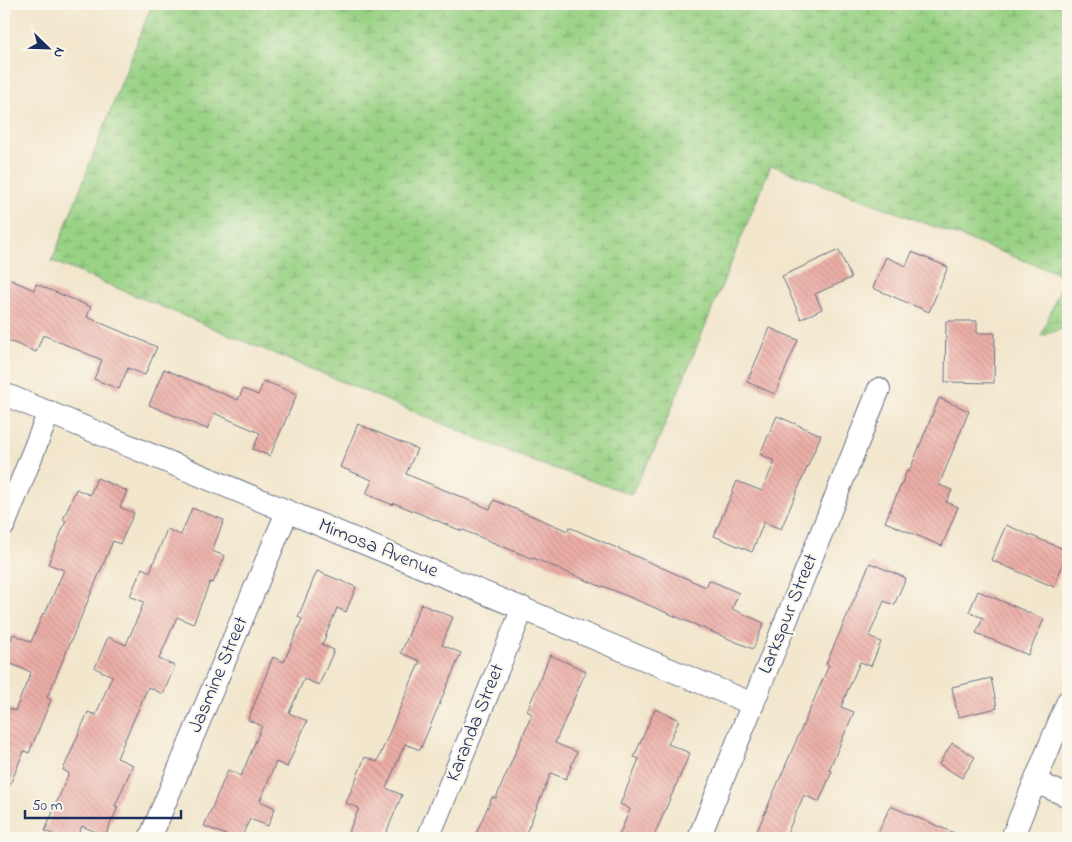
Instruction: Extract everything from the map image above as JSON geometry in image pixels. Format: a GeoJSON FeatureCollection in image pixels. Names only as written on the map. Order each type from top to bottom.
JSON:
{"type":"FeatureCollection","features":[{"type":"Feature","properties":{"kind":"street","name":"Larkspur Street"},"geometry":{"type":"LineString","coordinates":[[699,838],[879,389]]}},
{"type":"Feature","properties":{"kind":"street","name":"Mimosa Avenue"},"geometry":{"type":"LineString","coordinates":[[4,394],[753,704]]}},
{"type":"Feature","properties":{"kind":"street"},"geometry":{"type":"LineString","coordinates":[[4,525],[49,412]]}},
{"type":"Feature","properties":{"kind":"street","name":"Jasmine Street"},"geometry":{"type":"LineString","coordinates":[[150,838],[287,512]]}},
{"type":"Feature","properties":{"kind":"street","name":"Karanda Street"},"geometry":{"type":"LineString","coordinates":[[428,838],[523,608]]}},
{"type":"Feature","properties":{"kind":"street"},"geometry":{"type":"LineString","coordinates":[[1012,838],[1068,701]]}},
{"type":"Feature","properties":{"kind":"street"},"geometry":{"type":"LineString","coordinates":[[1036,782],[1068,796]]}},
{"type":"Feature","properties":{"kind":"green space"},"geometry":{"type":"Polygon","coordinates":[[[152,4],[1068,4],[1068,327],[1041,336],[1065,276],[771,165],[654,451],[631,494],[532,461],[52,261],[152,4]]]}},
{"type":"Feature","properties":{"kind":"building"},"geometry":{"type":"Polygon","coordinates":[[[839,250],[851,278],[815,294],[822,309],[801,319],[782,276],[839,250]]]}},
{"type":"Feature","properties":{"kind":"building"},"geometry":{"type":"Polygon","coordinates":[[[912,252],[948,267],[929,312],[873,288],[886,257],[906,266],[912,252]]]}},
{"type":"Feature","properties":{"kind":"building"},"geometry":{"type":"Polygon","coordinates":[[[4,277],[34,290],[36,284],[91,307],[87,317],[157,347],[145,375],[128,368],[119,389],[94,379],[102,360],[43,335],[36,352],[4,339],[4,277]]]}},
{"type":"Feature","properties":{"kind":"building"},"geometry":{"type":"Polygon","coordinates":[[[946,321],[977,321],[977,333],[995,333],[994,383],[945,382],[946,321]]]}},
{"type":"Feature","properties":{"kind":"building"},"geometry":{"type":"Polygon","coordinates":[[[770,328],[798,340],[775,394],[747,382],[770,328]]]}},
{"type":"Feature","properties":{"kind":"building"},"geometry":{"type":"Polygon","coordinates":[[[164,369],[238,400],[243,389],[258,395],[264,381],[297,394],[270,456],[253,449],[260,433],[214,413],[207,429],[149,405],[164,369]]]}},
{"type":"Feature","properties":{"kind":"building"},"geometry":{"type":"Polygon","coordinates":[[[939,398],[969,411],[939,485],[952,490],[946,502],[958,507],[942,546],[885,522],[907,471],[909,472],[939,398]]]}},
{"type":"Feature","properties":{"kind":"building"},"geometry":{"type":"Polygon","coordinates":[[[777,416],[821,435],[781,529],[764,522],[752,552],[714,536],[737,481],[762,491],[775,461],[760,454],[777,416]]]}},
{"type":"Feature","properties":{"kind":"building"},"geometry":{"type":"Polygon","coordinates":[[[358,424],[417,449],[406,474],[490,509],[494,500],[568,531],[569,527],[706,587],[709,580],[739,593],[732,609],[764,623],[753,649],[603,586],[394,503],[393,505],[366,494],[372,480],[340,467],[358,424]]]}},
{"type":"Feature","properties":{"kind":"building"},"geometry":{"type":"Polygon","coordinates":[[[97,478],[127,491],[120,507],[134,513],[120,544],[113,541],[47,698],[51,700],[29,753],[24,751],[4,799],[4,706],[15,711],[31,672],[4,661],[4,657],[13,634],[31,642],[64,570],[48,564],[66,521],[63,520],[76,489],[90,495],[97,478]]]}},
{"type":"Feature","properties":{"kind":"building"},"geometry":{"type":"Polygon","coordinates":[[[192,508],[224,520],[212,551],[225,556],[213,583],[210,582],[193,624],[177,617],[159,659],[175,666],[163,694],[148,687],[117,758],[133,765],[115,806],[118,807],[105,836],[82,826],[77,838],[62,838],[45,831],[69,773],[63,770],[88,712],[96,715],[112,676],[95,668],[108,637],[126,645],[144,602],[130,596],[142,568],[150,572],[167,529],[181,535],[192,508]]]}},
{"type":"Feature","properties":{"kind":"building"},"geometry":{"type":"Polygon","coordinates":[[[1006,525],[1068,551],[1054,587],[991,560],[1006,525]]]}},
{"type":"Feature","properties":{"kind":"building"},"geometry":{"type":"Polygon","coordinates":[[[870,563],[906,578],[894,605],[884,601],[869,636],[881,642],[871,666],[860,662],[841,707],[854,712],[829,770],[832,771],[819,802],[804,795],[785,838],[754,838],[829,665],[826,664],[870,563]]]}},
{"type":"Feature","properties":{"kind":"building"},"geometry":{"type":"Polygon","coordinates":[[[317,571],[356,587],[346,612],[337,608],[322,645],[334,650],[319,685],[304,679],[289,713],[307,721],[287,767],[276,762],[260,801],[275,808],[268,826],[250,819],[241,838],[233,838],[204,826],[228,770],[241,776],[262,726],[248,720],[273,657],[284,662],[302,619],[298,617],[317,571]]]}},
{"type":"Feature","properties":{"kind":"building"},"geometry":{"type":"Polygon","coordinates":[[[978,591],[1044,619],[1028,655],[976,633],[983,618],[969,612],[978,591]]]}},
{"type":"Feature","properties":{"kind":"building"},"geometry":{"type":"Polygon","coordinates":[[[421,604],[453,617],[442,645],[461,653],[420,750],[405,744],[386,788],[402,795],[384,838],[346,838],[359,808],[346,803],[365,757],[377,762],[420,661],[401,653],[421,604]]]}},
{"type":"Feature","properties":{"kind":"building"},"geometry":{"type":"Polygon","coordinates":[[[550,655],[586,671],[555,743],[577,752],[566,779],[551,773],[524,838],[474,838],[492,797],[496,798],[532,714],[527,711],[550,655]]]}},
{"type":"Feature","properties":{"kind":"building"},"geometry":{"type":"Polygon","coordinates":[[[991,678],[997,708],[958,717],[952,687],[991,678]]]}},
{"type":"Feature","properties":{"kind":"building"},"geometry":{"type":"Polygon","coordinates":[[[655,709],[679,720],[668,744],[690,753],[653,838],[618,838],[630,809],[620,804],[639,759],[634,757],[655,709]]]}},
{"type":"Feature","properties":{"kind":"building"},"geometry":{"type":"Polygon","coordinates":[[[952,743],[975,757],[962,778],[939,764],[952,743]]]}},
{"type":"Feature","properties":{"kind":"building"},"geometry":{"type":"Polygon","coordinates":[[[890,806],[966,838],[876,838],[890,806]]]}}]}
